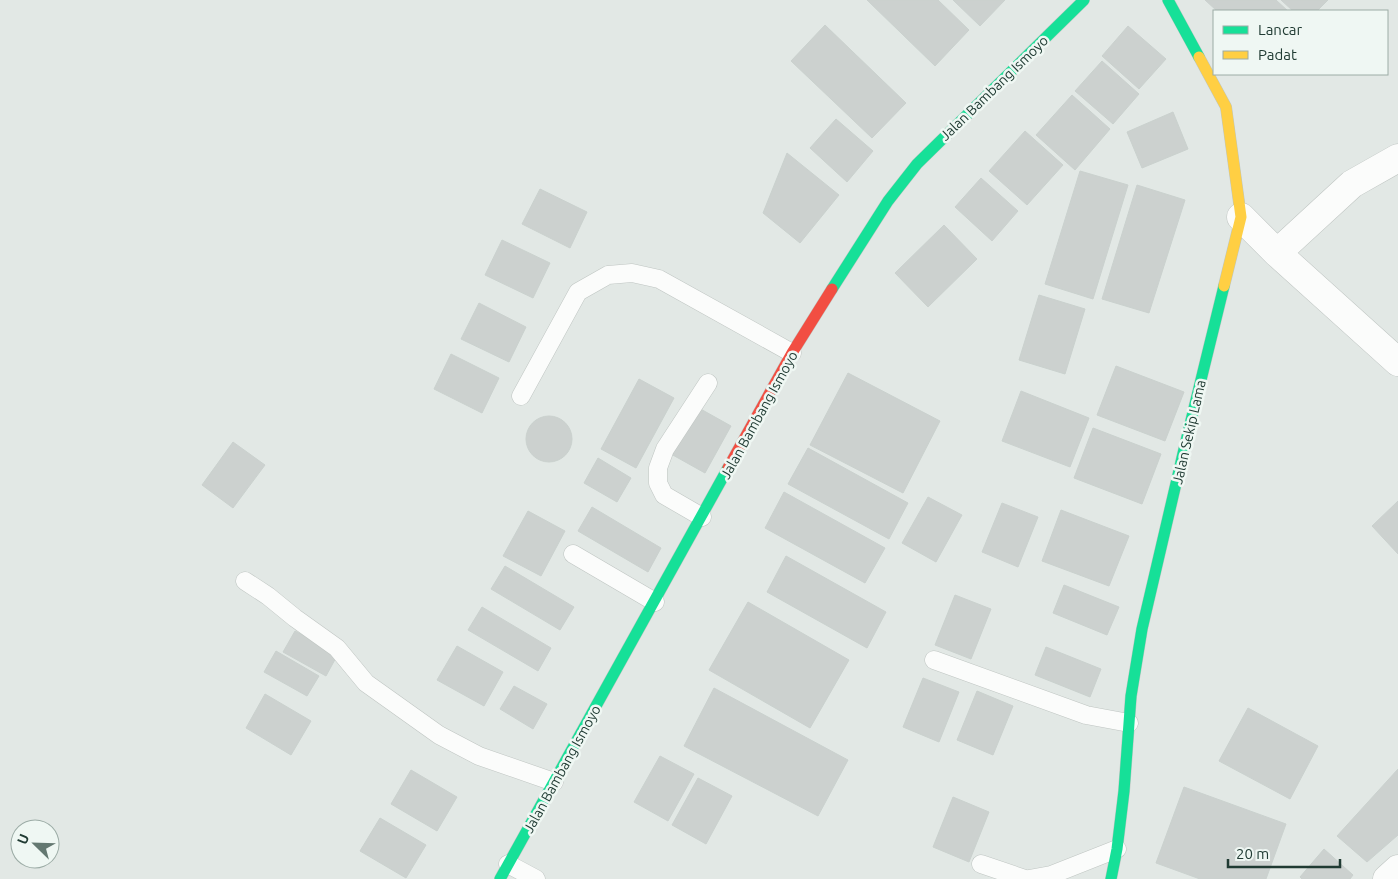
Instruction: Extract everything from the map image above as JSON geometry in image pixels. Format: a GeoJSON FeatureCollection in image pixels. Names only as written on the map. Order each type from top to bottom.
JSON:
{"type":"FeatureCollection","features":[{"type":"Feature","properties":{"kind":"main road","name":"Jalan Bambang Ismoyo"},"geometry":{"type":"LineString","coordinates":[[504,872],[792,354],[888,201],[917,164],[1084,0]]}},
{"type":"Feature","properties":{"kind":"main road","name":"Jalan Sekip Lama"},"geometry":{"type":"LineString","coordinates":[[1111,879],[1117,849],[1124,790],[1132,686],[1142,629],[1241,217],[1226,107],[1168,0]]}},
{"type":"Feature","properties":{"kind":"street"},"geometry":{"type":"LineString","coordinates":[[1277,253],[1352,184],[1398,158]]}},
{"type":"Feature","properties":{"kind":"street"},"geometry":{"type":"LineString","coordinates":[[1241,217],[1277,253],[1398,362]]}},
{"type":"Feature","properties":{"kind":"street"},"geometry":{"type":"LineString","coordinates":[[1387,879],[1398,869]]}},
{"type":"Feature","properties":{"kind":"lane"},"geometry":{"type":"LineString","coordinates":[[521,396],[578,292],[608,274],[632,273],[659,279],[792,354]]}},
{"type":"Feature","properties":{"kind":"lane"},"geometry":{"type":"LineString","coordinates":[[702,518],[664,495],[658,482],[658,468],[665,449],[708,383]]}},
{"type":"Feature","properties":{"kind":"lane"},"geometry":{"type":"LineString","coordinates":[[573,554],[655,602]]}},
{"type":"Feature","properties":{"kind":"lane"},"geometry":{"type":"LineString","coordinates":[[245,581],[337,648],[366,683],[439,735],[479,756],[554,782]]}},
{"type":"Feature","properties":{"kind":"lane"},"geometry":{"type":"LineString","coordinates":[[934,660],[1086,715],[1129,723]]}},
{"type":"Feature","properties":{"kind":"lane"},"geometry":{"type":"LineString","coordinates":[[981,864],[1027,879],[1051,875],[1117,849]]}},
{"type":"Feature","properties":{"kind":"lane"},"geometry":{"type":"LineString","coordinates":[[504,872],[536,879]]}},
{"type":"Feature","properties":{"kind":"building"},"geometry":{"type":"Polygon","coordinates":[[[867,0],[938,0],[969,30],[935,66],[867,0]]]}},
{"type":"Feature","properties":{"kind":"building"},"geometry":{"type":"Polygon","coordinates":[[[953,0],[1005,0],[980,26],[953,0]]]}},
{"type":"Feature","properties":{"kind":"building"},"geometry":{"type":"Polygon","coordinates":[[[1205,0],[1276,0],[1287,10],[1216,10],[1205,0]]]}},
{"type":"Feature","properties":{"kind":"building"},"geometry":{"type":"Polygon","coordinates":[[[1281,0],[1328,0],[1318,10],[1292,10],[1281,0]]]}},
{"type":"Feature","properties":{"kind":"building"},"geometry":{"type":"Polygon","coordinates":[[[825,25],[906,103],[872,138],[791,61],[825,25]]]}},
{"type":"Feature","properties":{"kind":"building"},"geometry":{"type":"Polygon","coordinates":[[[1128,26],[1166,59],[1139,89],[1102,56],[1128,26]]]}},
{"type":"Feature","properties":{"kind":"building"},"geometry":{"type":"Polygon","coordinates":[[[1102,61],[1139,94],[1113,124],[1075,91],[1102,61]]]}},
{"type":"Feature","properties":{"kind":"building"},"geometry":{"type":"Polygon","coordinates":[[[1072,95],[1110,129],[1075,170],[1036,135],[1072,95]]]}},
{"type":"Feature","properties":{"kind":"building"},"geometry":{"type":"Polygon","coordinates":[[[1173,112],[1188,149],[1142,168],[1127,132],[1173,112]]]}},
{"type":"Feature","properties":{"kind":"building"},"geometry":{"type":"Polygon","coordinates":[[[836,119],[873,151],[847,182],[810,148],[836,119]]]}},
{"type":"Feature","properties":{"kind":"building"},"geometry":{"type":"Polygon","coordinates":[[[1025,131],[1063,165],[1027,205],[989,171],[1025,131]]]}},
{"type":"Feature","properties":{"kind":"building"},"geometry":{"type":"Polygon","coordinates":[[[787,153],[839,195],[800,243],[763,213],[787,153]]]}},
{"type":"Feature","properties":{"kind":"building"},"geometry":{"type":"Polygon","coordinates":[[[1080,171],[1128,185],[1093,299],[1045,284],[1080,171]]]}},
{"type":"Feature","properties":{"kind":"building"},"geometry":{"type":"Polygon","coordinates":[[[981,178],[1018,211],[992,241],[955,207],[981,178]]]}},
{"type":"Feature","properties":{"kind":"building"},"geometry":{"type":"Polygon","coordinates":[[[1137,185],[1185,200],[1149,313],[1102,299],[1137,185]]]}},
{"type":"Feature","properties":{"kind":"building"},"geometry":{"type":"Polygon","coordinates":[[[540,189],[587,212],[570,248],[522,224],[540,189]]]}},
{"type":"Feature","properties":{"kind":"building"},"geometry":{"type":"Polygon","coordinates":[[[944,225],[977,259],[928,307],[895,273],[944,225]]]}},
{"type":"Feature","properties":{"kind":"building"},"geometry":{"type":"Polygon","coordinates":[[[502,240],[550,263],[533,298],[485,275],[502,240]]]}},
{"type":"Feature","properties":{"kind":"building"},"geometry":{"type":"Polygon","coordinates":[[[1039,295],[1085,309],[1065,374],[1019,360],[1039,295]]]}},
{"type":"Feature","properties":{"kind":"building"},"geometry":{"type":"Polygon","coordinates":[[[479,303],[526,327],[509,362],[461,339],[479,303]]]}},
{"type":"Feature","properties":{"kind":"building"},"geometry":{"type":"Polygon","coordinates":[[[451,354],[499,378],[482,413],[434,389],[451,354]]]}},
{"type":"Feature","properties":{"kind":"building"},"geometry":{"type":"Polygon","coordinates":[[[1116,366],[1184,392],[1165,441],[1097,415],[1116,366]]]}},
{"type":"Feature","properties":{"kind":"building"},"geometry":{"type":"Polygon","coordinates":[[[848,373],[940,421],[903,493],[810,445],[848,373]]]}},
{"type":"Feature","properties":{"kind":"building"},"geometry":{"type":"Polygon","coordinates":[[[639,379],[674,398],[636,468],[601,449],[639,379]]]}},
{"type":"Feature","properties":{"kind":"building"},"geometry":{"type":"Polygon","coordinates":[[[1021,391],[1089,418],[1070,467],[1002,441],[1021,391]]]}},
{"type":"Feature","properties":{"kind":"building"},"geometry":{"type":"Polygon","coordinates":[[[697,407],[731,426],[705,473],[671,454],[697,407]]]}},
{"type":"Feature","properties":{"kind":"building"},"geometry":{"type":"Polygon","coordinates":[[[544,416],[554,416],[566,422],[571,430],[571,448],[566,456],[558,461],[544,462],[536,459],[529,452],[526,444],[526,434],[529,426],[536,419],[544,416]]]}},
{"type":"Feature","properties":{"kind":"building"},"geometry":{"type":"Polygon","coordinates":[[[1093,428],[1161,454],[1142,504],[1074,478],[1093,428]]]}},
{"type":"Feature","properties":{"kind":"building"},"geometry":{"type":"Polygon","coordinates":[[[233,442],[265,465],[233,508],[202,485],[233,442]]]}},
{"type":"Feature","properties":{"kind":"building"},"geometry":{"type":"Polygon","coordinates":[[[808,448],[908,503],[889,539],[788,484],[808,448]]]}},
{"type":"Feature","properties":{"kind":"building"},"geometry":{"type":"Polygon","coordinates":[[[598,458],[631,478],[617,502],[584,483],[598,458]]]}},
{"type":"Feature","properties":{"kind":"building"},"geometry":{"type":"Polygon","coordinates":[[[784,492],[885,548],[865,583],[765,528],[784,492]]]}},
{"type":"Feature","properties":{"kind":"building"},"geometry":{"type":"Polygon","coordinates":[[[928,497],[962,515],[936,562],[902,543],[928,497]]]}},
{"type":"Feature","properties":{"kind":"building"},"geometry":{"type":"Polygon","coordinates":[[[1398,501],[1398,554],[1372,526],[1398,501]]]}},
{"type":"Feature","properties":{"kind":"building"},"geometry":{"type":"Polygon","coordinates":[[[1002,503],[1038,517],[1018,567],[982,552],[1002,503]]]}},
{"type":"Feature","properties":{"kind":"building"},"geometry":{"type":"Polygon","coordinates":[[[592,507],[661,548],[648,572],[578,531],[592,507]]]}},
{"type":"Feature","properties":{"kind":"building"},"geometry":{"type":"Polygon","coordinates":[[[1061,510],[1129,536],[1109,586],[1042,561],[1061,510]]]}},
{"type":"Feature","properties":{"kind":"building"},"geometry":{"type":"Polygon","coordinates":[[[528,511],[565,531],[541,576],[503,556],[528,511]]]}},
{"type":"Feature","properties":{"kind":"building"},"geometry":{"type":"Polygon","coordinates":[[[786,556],[886,612],[867,648],[767,592],[786,556]]]}},
{"type":"Feature","properties":{"kind":"building"},"geometry":{"type":"Polygon","coordinates":[[[505,566],[574,607],[560,630],[491,589],[505,566]]]}},
{"type":"Feature","properties":{"kind":"building"},"geometry":{"type":"Polygon","coordinates":[[[1064,585],[1119,607],[1107,635],[1053,613],[1064,585]]]}},
{"type":"Feature","properties":{"kind":"building"},"geometry":{"type":"Polygon","coordinates":[[[955,595],[991,609],[971,659],[935,645],[955,595]]]}},
{"type":"Feature","properties":{"kind":"building"},"geometry":{"type":"Polygon","coordinates":[[[748,602],[849,660],[810,728],[709,670],[748,602]]]}},
{"type":"Feature","properties":{"kind":"building"},"geometry":{"type":"Polygon","coordinates":[[[482,607],[551,648],[538,671],[468,630],[482,607]]]}},
{"type":"Feature","properties":{"kind":"building"},"geometry":{"type":"Polygon","coordinates":[[[295,631],[338,654],[326,676],[283,652],[295,631]]]}},
{"type":"Feature","properties":{"kind":"building"},"geometry":{"type":"Polygon","coordinates":[[[457,646],[503,672],[484,706],[437,680],[457,646]]]}},
{"type":"Feature","properties":{"kind":"building"},"geometry":{"type":"Polygon","coordinates":[[[1046,647],[1101,669],[1090,697],[1035,675],[1046,647]]]}},
{"type":"Feature","properties":{"kind":"building"},"geometry":{"type":"Polygon","coordinates":[[[276,651],[319,676],[307,696],[264,672],[276,651]]]}},
{"type":"Feature","properties":{"kind":"building"},"geometry":{"type":"Polygon","coordinates":[[[923,678],[959,692],[939,742],[903,727],[923,678]]]}},
{"type":"Feature","properties":{"kind":"building"},"geometry":{"type":"Polygon","coordinates":[[[514,686],[547,704],[533,729],[500,709],[514,686]]]}},
{"type":"Feature","properties":{"kind":"building"},"geometry":{"type":"Polygon","coordinates":[[[714,688],[848,760],[818,816],[684,746],[714,688]]]}},
{"type":"Feature","properties":{"kind":"building"},"geometry":{"type":"Polygon","coordinates":[[[977,691],[1013,706],[993,755],[957,740],[977,691]]]}},
{"type":"Feature","properties":{"kind":"building"},"geometry":{"type":"Polygon","coordinates":[[[265,694],[311,721],[291,755],[246,728],[265,694]]]}},
{"type":"Feature","properties":{"kind":"building"},"geometry":{"type":"Polygon","coordinates":[[[1248,708],[1318,746],[1290,799],[1219,761],[1248,708]]]}},
{"type":"Feature","properties":{"kind":"building"},"geometry":{"type":"Polygon","coordinates":[[[660,756],[694,774],[668,821],[634,802],[660,756]]]}},
{"type":"Feature","properties":{"kind":"building"},"geometry":{"type":"Polygon","coordinates":[[[1398,769],[1398,835],[1367,862],[1337,836],[1398,769]]]}},
{"type":"Feature","properties":{"kind":"building"},"geometry":{"type":"Polygon","coordinates":[[[411,770],[457,797],[437,831],[391,804],[411,770]]]}},
{"type":"Feature","properties":{"kind":"building"},"geometry":{"type":"Polygon","coordinates":[[[698,778],[732,796],[706,844],[672,825],[698,778]]]}},
{"type":"Feature","properties":{"kind":"building"},"geometry":{"type":"Polygon","coordinates":[[[1184,787],[1286,824],[1266,879],[1200,879],[1156,863],[1184,787]]]}},
{"type":"Feature","properties":{"kind":"building"},"geometry":{"type":"Polygon","coordinates":[[[953,797],[989,812],[969,862],[933,847],[953,797]]]}},
{"type":"Feature","properties":{"kind":"building"},"geometry":{"type":"Polygon","coordinates":[[[380,818],[426,845],[406,878],[360,851],[380,818]]]}},
{"type":"Feature","properties":{"kind":"building"},"geometry":{"type":"Polygon","coordinates":[[[1324,849],[1353,875],[1350,879],[1302,879],[1300,877],[1324,849]]]}},
{"type":"Feature","properties":{"kind":"traffic: fast"},"geometry":{"type":"LineString","coordinates":[[832,289],[888,201],[917,164],[1084,0]]}},
{"type":"Feature","properties":{"kind":"traffic: fast"},"geometry":{"type":"LineString","coordinates":[[1168,0],[1199,57]]}},
{"type":"Feature","properties":{"kind":"traffic: fast"},"geometry":{"type":"LineString","coordinates":[[1111,879],[1117,849],[1124,791],[1131,696],[1142,629],[1224,286]]}},
{"type":"Feature","properties":{"kind":"traffic: fast"},"geometry":{"type":"LineString","coordinates":[[500,879],[728,468]]}},
{"type":"Feature","properties":{"kind":"traffic: slow"},"geometry":{"type":"LineString","coordinates":[[1199,57],[1226,107],[1241,217],[1224,286]]}},
{"type":"Feature","properties":{"kind":"traffic: jam"},"geometry":{"type":"LineString","coordinates":[[728,468],[792,353],[832,289]]}}]}
